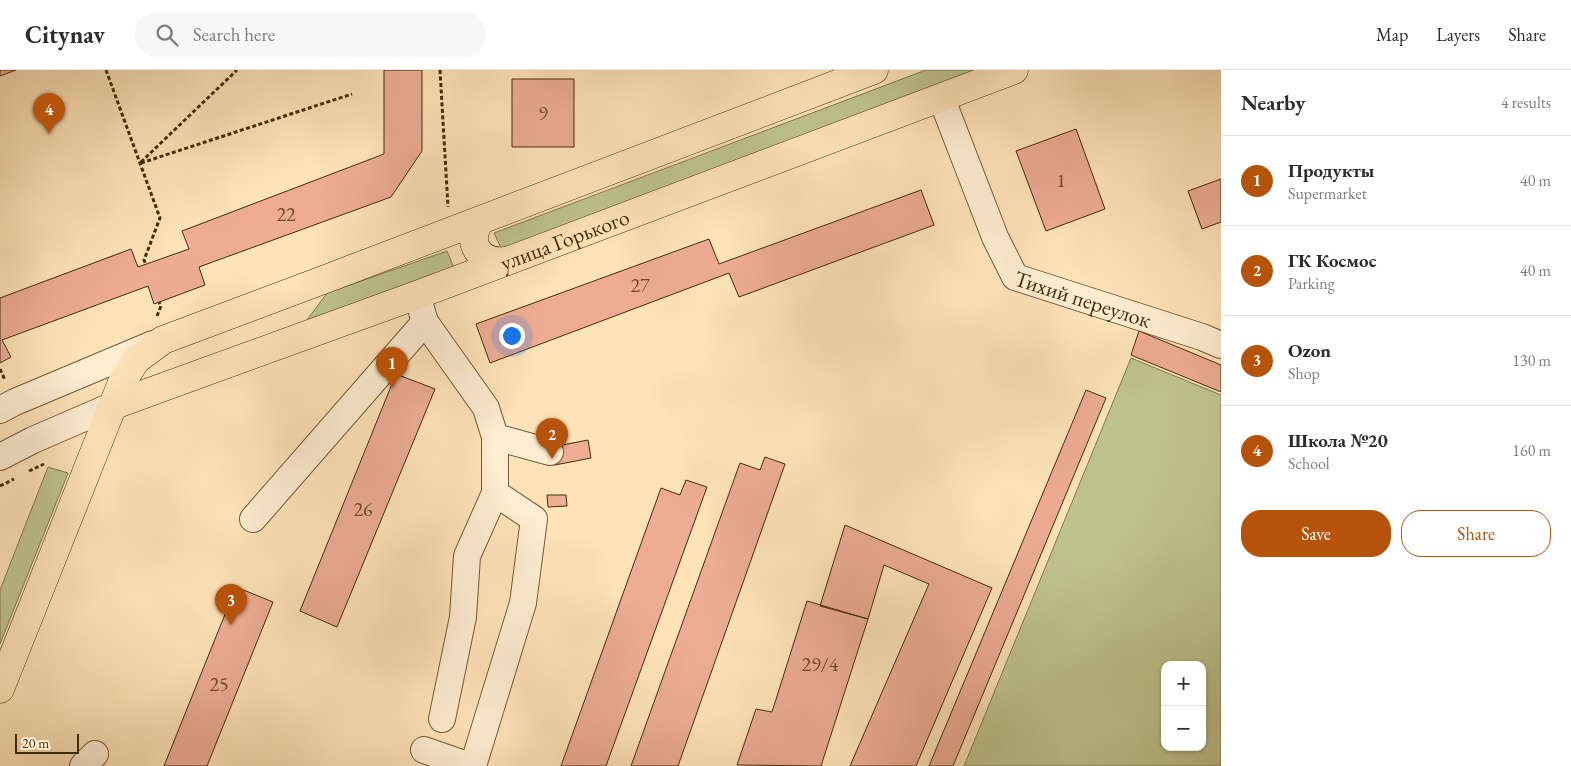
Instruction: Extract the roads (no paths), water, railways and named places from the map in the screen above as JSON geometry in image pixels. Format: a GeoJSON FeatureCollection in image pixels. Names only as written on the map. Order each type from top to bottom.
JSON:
{"type":"FeatureCollection","features":[{"type":"Feature","properties":{"kind":"main road"},"geometry":{"type":"LineString","coordinates":[[0,689],[123,380],[136,360],[163,340],[874,70]]}},
{"type":"Feature","properties":{"kind":"main road","name":"улица Горького"},"geometry":{"type":"LineString","coordinates":[[114,406],[417,295],[1014,70]]}},
{"type":"Feature","properties":{"kind":"main road"},"geometry":{"type":"LineString","coordinates":[[481,220],[474,234],[474,242],[478,251],[488,259],[507,261]]}},
{"type":"Feature","properties":{"kind":"street","name":"Тихий переулок"},"geometry":{"type":"LineString","coordinates":[[941,97],[995,237],[1015,277],[1202,337],[1221,345]]}},
{"type":"Feature","properties":{"kind":"street"},"geometry":{"type":"LineString","coordinates":[[417,295],[425,322],[486,408],[495,437],[495,493],[467,556],[464,617],[442,719]]}},
{"type":"Feature","properties":{"kind":"street"},"geometry":{"type":"LineString","coordinates":[[254,519],[425,322]]}},
{"type":"Feature","properties":{"kind":"street"},"geometry":{"type":"LineString","coordinates":[[0,410],[163,340]]}},
{"type":"Feature","properties":{"kind":"street","name":"улица Горького"},"geometry":{"type":"LineString","coordinates":[[0,457],[33,440],[114,406]]}},
{"type":"Feature","properties":{"kind":"street"},"geometry":{"type":"LineString","coordinates":[[495,437],[550,452]]}},
{"type":"Feature","properties":{"kind":"street"},"geometry":{"type":"LineString","coordinates":[[424,750],[471,766],[523,602],[534,519],[495,493]]}},
{"type":"Feature","properties":{"kind":"place","name":"Школа №20"},"geometry":{"type":"Point","coordinates":[49,134]}},
{"type":"Feature","properties":{"kind":"place","name":"Продукты"},"geometry":{"type":"Point","coordinates":[392,388]}},
{"type":"Feature","properties":{"kind":"place","name":"ГК Космос"},"geometry":{"type":"Point","coordinates":[552,459]}},
{"type":"Feature","properties":{"kind":"place","name":"Ozon"},"geometry":{"type":"Point","coordinates":[231,625]}}]}
